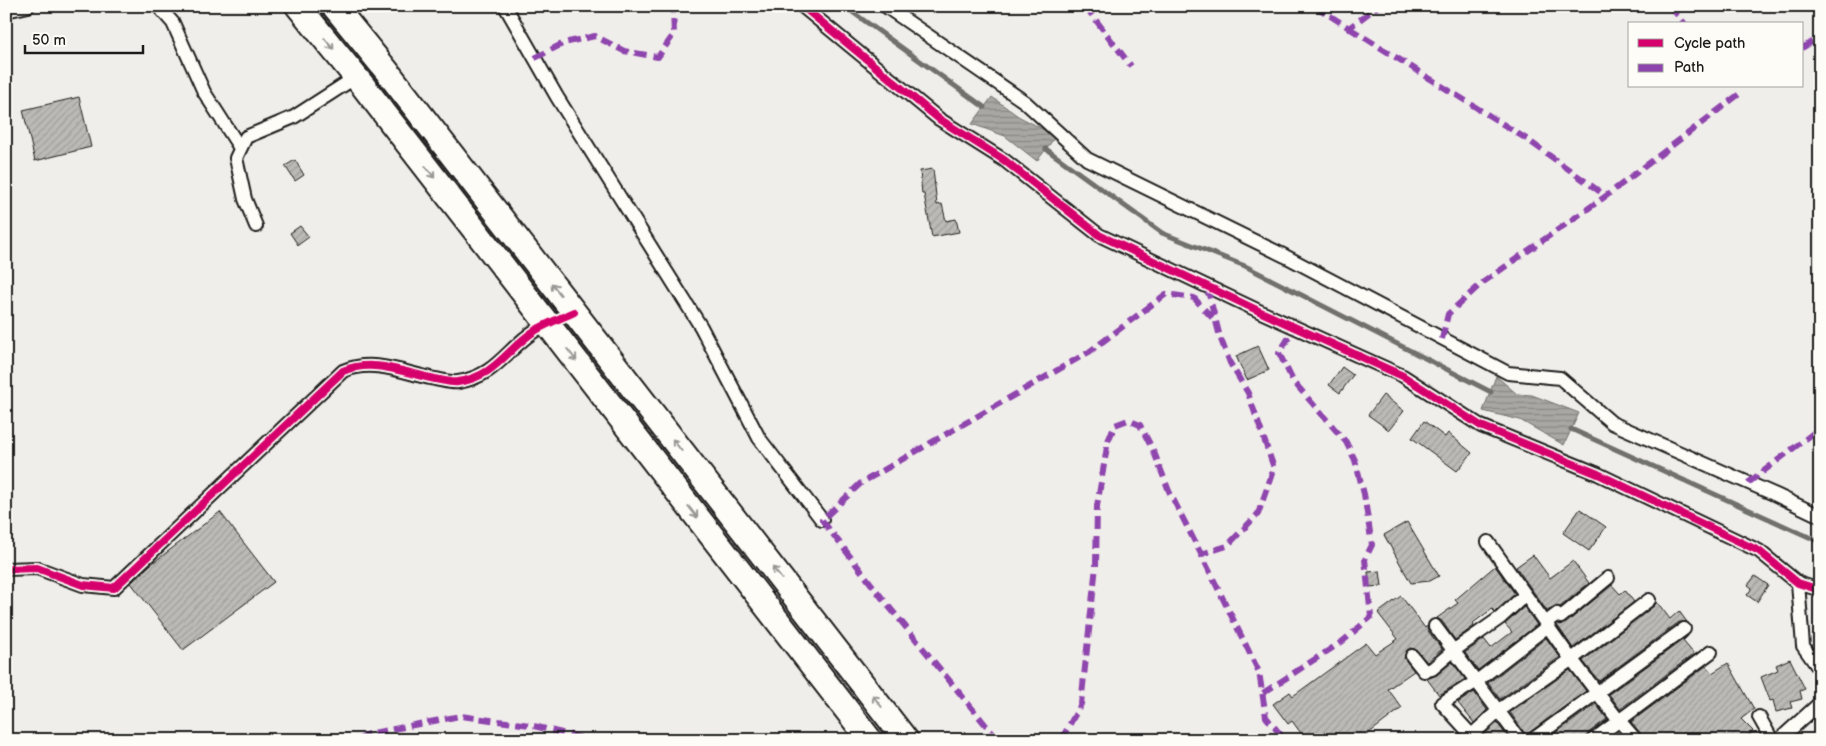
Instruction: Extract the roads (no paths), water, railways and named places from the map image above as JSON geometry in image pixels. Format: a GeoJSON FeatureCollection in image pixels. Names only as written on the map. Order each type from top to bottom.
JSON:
{"type":"FeatureCollection","features":[{"type":"Feature","properties":{"kind":"highway"},"geometry":{"type":"LineString","coordinates":[[298,6],[356,76],[870,740]]}},
{"type":"Feature","properties":{"kind":"highway"},"geometry":{"type":"LineString","coordinates":[[334,6],[386,70],[906,740]]}},
{"type":"Feature","properties":{"kind":"street"},"geometry":{"type":"LineString","coordinates":[[6,11],[28,6]]}},
{"type":"Feature","properties":{"kind":"street"},"geometry":{"type":"LineString","coordinates":[[158,6],[173,23],[204,92],[240,148]]}},
{"type":"Feature","properties":{"kind":"street"},"geometry":{"type":"LineString","coordinates":[[504,6],[557,97],[701,327],[760,438],[822,520]]}},
{"type":"Feature","properties":{"kind":"street"},"geometry":{"type":"LineString","coordinates":[[802,6],[939,120],[1004,160],[1099,235],[1260,312],[1403,376],[1481,426],[1598,474],[1759,552],[1798,583],[1820,590]]}},
{"type":"Feature","properties":{"kind":"street"},"geometry":{"type":"LineString","coordinates":[[885,6],[1025,102],[1087,160],[1285,256],[1508,373],[1560,378],[1612,423],[1820,516]]}},
{"type":"Feature","properties":{"kind":"street"},"geometry":{"type":"LineString","coordinates":[[256,226],[244,199],[236,158],[246,137],[294,117],[356,76]]}},
{"type":"Feature","properties":{"kind":"street"},"geometry":{"type":"LineString","coordinates":[[6,569],[37,568],[83,585],[114,588],[343,371],[356,365],[377,365],[424,377],[455,382],[474,378],[498,364],[535,330],[574,312]]}},
{"type":"Feature","properties":{"kind":"street"},"geometry":{"type":"LineString","coordinates":[[1488,542],[1597,693],[1636,740]]}},
{"type":"Feature","properties":{"kind":"street"},"geometry":{"type":"LineString","coordinates":[[1608,578],[1561,616],[1557,614],[1548,621],[1548,626],[1477,681],[1442,704],[1474,737],[1499,710],[1572,659],[1649,600]]}},
{"type":"Feature","properties":{"kind":"street"},"geometry":{"type":"LineString","coordinates":[[1798,583],[1803,646],[1820,670]]}},
{"type":"Feature","properties":{"kind":"street"},"geometry":{"type":"LineString","coordinates":[[1412,656],[1424,671],[1432,669],[1453,651],[1500,618],[1525,595]]}},
{"type":"Feature","properties":{"kind":"street"},"geometry":{"type":"LineString","coordinates":[[1436,626],[1520,740]]}},
{"type":"Feature","properties":{"kind":"street"},"geometry":{"type":"LineString","coordinates":[[1532,740],[1684,629]]}},
{"type":"Feature","properties":{"kind":"street"},"geometry":{"type":"LineString","coordinates":[[1593,740],[1711,652]]}},
{"type":"Feature","properties":{"kind":"street"},"geometry":{"type":"LineString","coordinates":[[1779,740],[1820,703]]}},
{"type":"Feature","properties":{"kind":"street"},"geometry":{"type":"LineString","coordinates":[[1759,717],[1772,740]]}},
{"type":"Feature","properties":{"kind":"waterway"},"geometry":{"type":"LineString","coordinates":[[844,6],[984,107]]}},
{"type":"Feature","properties":{"kind":"waterway"},"geometry":{"type":"LineString","coordinates":[[1046,149],[1162,233],[1245,266],[1491,392]]}},
{"type":"Feature","properties":{"kind":"waterway"},"geometry":{"type":"LineString","coordinates":[[1571,429],[1820,542]]}}]}
